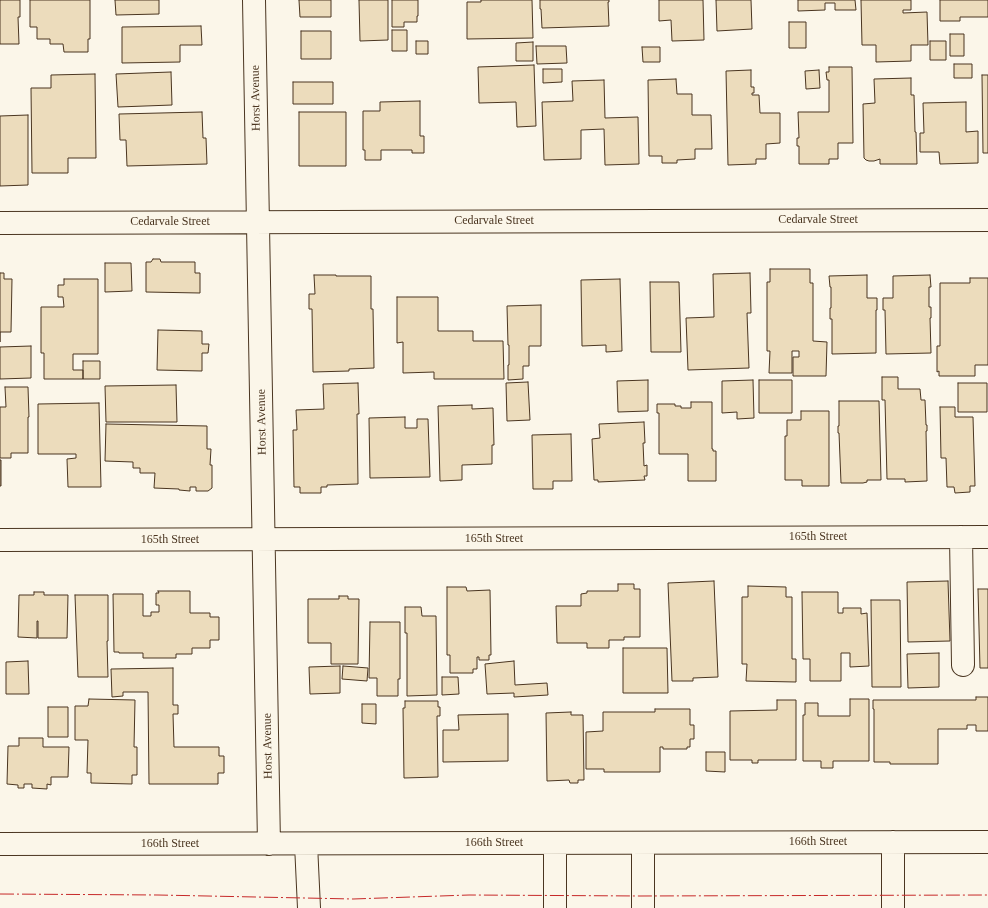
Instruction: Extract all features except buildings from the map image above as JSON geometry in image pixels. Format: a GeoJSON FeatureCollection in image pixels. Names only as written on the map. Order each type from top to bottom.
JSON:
{"type":"FeatureCollection","features":[{"type":"Feature","properties":{"kind":"street","name":"Horst Avenue"},"geometry":{"type":"LineString","coordinates":[[254,0],[270,844]]}},
{"type":"Feature","properties":{"kind":"street","name":"Cedarvale Street"},"geometry":{"type":"LineString","coordinates":[[0,223],[988,220]]}},
{"type":"Feature","properties":{"kind":"street"},"geometry":{"type":"LineString","coordinates":[[961,537],[963,665]]}},
{"type":"Feature","properties":{"kind":"street","name":"165th Street"},"geometry":{"type":"LineString","coordinates":[[0,540],[988,537]]}},
{"type":"Feature","properties":{"kind":"street"},"geometry":{"type":"LineString","coordinates":[[643,842],[643,908]]}},
{"type":"Feature","properties":{"kind":"street"},"geometry":{"type":"LineString","coordinates":[[893,842],[893,908]]}},
{"type":"Feature","properties":{"kind":"street","name":"166th Street"},"geometry":{"type":"LineString","coordinates":[[0,844],[988,842]]}},
{"type":"Feature","properties":{"kind":"street"},"geometry":{"type":"LineString","coordinates":[[555,843],[555,908]]}},
{"type":"Feature","properties":{"kind":"street"},"geometry":{"type":"LineString","coordinates":[[306,844],[308,908]]}},
{"type":"Feature","properties":{"kind":"power"},"geometry":{"type":"LineString","coordinates":[[0,894],[158,895],[353,899],[469,895],[988,895]]}}]}
